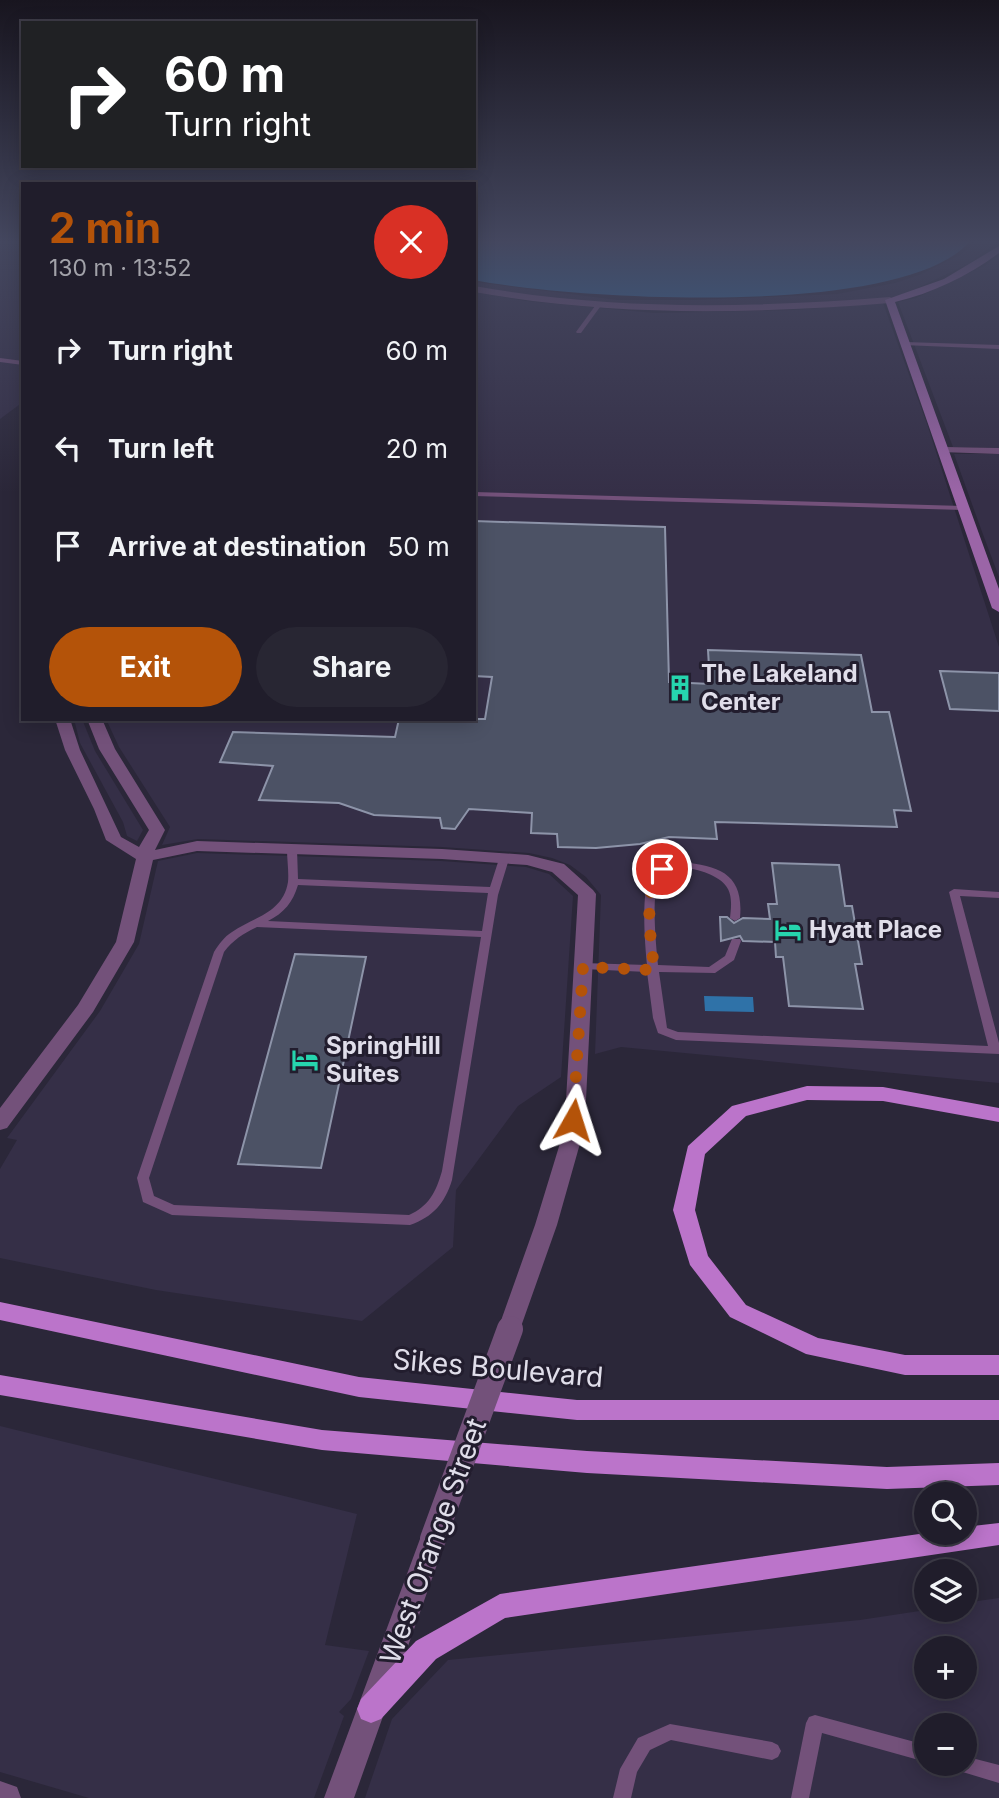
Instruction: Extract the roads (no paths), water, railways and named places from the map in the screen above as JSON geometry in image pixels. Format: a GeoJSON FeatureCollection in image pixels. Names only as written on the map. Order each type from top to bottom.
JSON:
{"type":"FeatureCollection","features":[{"type":"Feature","properties":{"kind":"main road"},"geometry":{"type":"LineString","coordinates":[[898,325],[999,608]]}},
{"type":"Feature","properties":{"kind":"main road"},"geometry":{"type":"LineString","coordinates":[[999,1115],[883,1094],[807,1093],[739,1111],[695,1151],[684,1210],[698,1259],[738,1311],[814,1347],[905,1365],[999,1365]]}},
{"type":"Feature","properties":{"kind":"main road","name":"Sikes Boulevard"},"geometry":{"type":"LineString","coordinates":[[0,1311],[359,1387],[577,1410],[999,1410]]}},
{"type":"Feature","properties":{"kind":"main road"},"geometry":{"type":"LineString","coordinates":[[0,1385],[322,1440],[587,1462],[887,1478],[999,1474]]}},
{"type":"Feature","properties":{"kind":"main road"},"geometry":{"type":"LineString","coordinates":[[371,1709],[426,1650],[500,1606],[999,1534]]}},
{"type":"Feature","properties":{"kind":"street"},"geometry":{"type":"LineString","coordinates":[[945,450],[999,451]]}},
{"type":"Feature","properties":{"kind":"street"},"geometry":{"type":"LineString","coordinates":[[61,721],[67,744],[110,825],[114,840],[145,857]]}},
{"type":"Feature","properties":{"kind":"street"},"geometry":{"type":"LineString","coordinates":[[0,1123],[86,1009],[125,942],[145,857],[157,830],[107,749],[95,721]]}},
{"type":"Feature","properties":{"kind":"street","name":"West Orange Street"},"geometry":{"type":"LineString","coordinates":[[145,857],[197,846],[528,860],[558,868],[587,894],[576,1100],[570,1140],[546,1225],[510,1329],[339,1798]]}},
{"type":"Feature","properties":{"kind":"street"},"geometry":{"type":"LineString","coordinates":[[0,1796],[6,1798]]}},
{"type":"Feature","properties":{"kind":"lane"},"geometry":{"type":"LineString","coordinates":[[579,332],[584,325]]}},
{"type":"Feature","properties":{"kind":"lane"},"geometry":{"type":"LineString","coordinates":[[905,345],[999,347]]}},
{"type":"Feature","properties":{"kind":"lane"},"geometry":{"type":"LineString","coordinates":[[0,360],[21,363]]}},
{"type":"Feature","properties":{"kind":"lane"},"geometry":{"type":"LineString","coordinates":[[476,494],[963,508]]}},
{"type":"Feature","properties":{"kind":"lane"},"geometry":{"type":"LineString","coordinates":[[292,849],[293,882],[284,905],[260,924],[231,936],[219,952],[144,1178],[148,1199],[172,1210],[410,1220],[423,1215],[436,1204],[448,1171],[487,934],[504,859]]}},
{"type":"Feature","properties":{"kind":"lane"},"geometry":{"type":"LineString","coordinates":[[735,918],[736,897],[733,886],[722,875],[690,866],[662,869],[655,876],[651,891],[650,935],[656,1016],[662,1030],[676,1037],[997,1050],[954,892],[999,895]]}},
{"type":"Feature","properties":{"kind":"lane"},"geometry":{"type":"LineString","coordinates":[[293,882],[495,890]]}},
{"type":"Feature","properties":{"kind":"lane"},"geometry":{"type":"LineString","coordinates":[[260,924],[487,934]]}},
{"type":"Feature","properties":{"kind":"lane"},"geometry":{"type":"LineString","coordinates":[[583,967],[711,971],[730,958],[736,941]]}},
{"type":"Feature","properties":{"kind":"lane"},"geometry":{"type":"LineString","coordinates":[[800,1798],[814,1724],[914,1751]]}},
{"type":"Feature","properties":{"kind":"lane"},"geometry":{"type":"LineString","coordinates":[[622,1798],[629,1769],[644,1744],[670,1732],[772,1751]]}},
{"type":"Feature","properties":{"kind":"lane"},"geometry":{"type":"LineString","coordinates":[[977,1768],[999,1774]]}},
{"type":"Feature","properties":{"kind":"water"},"geometry":{"type":"Polygon","coordinates":[[[704,996],[753,997],[754,1012],[705,1011],[704,996]]]}},
{"type":"Feature","properties":{"kind":"place","name":"The Lakeland Center"},"geometry":{"type":"Point","coordinates":[680,688]}},
{"type":"Feature","properties":{"kind":"place","name":"Hyatt Place"},"geometry":{"type":"Point","coordinates":[788,930]}},
{"type":"Feature","properties":{"kind":"place","name":"SpringHill Suites"},"geometry":{"type":"Point","coordinates":[305,1060]}}]}
